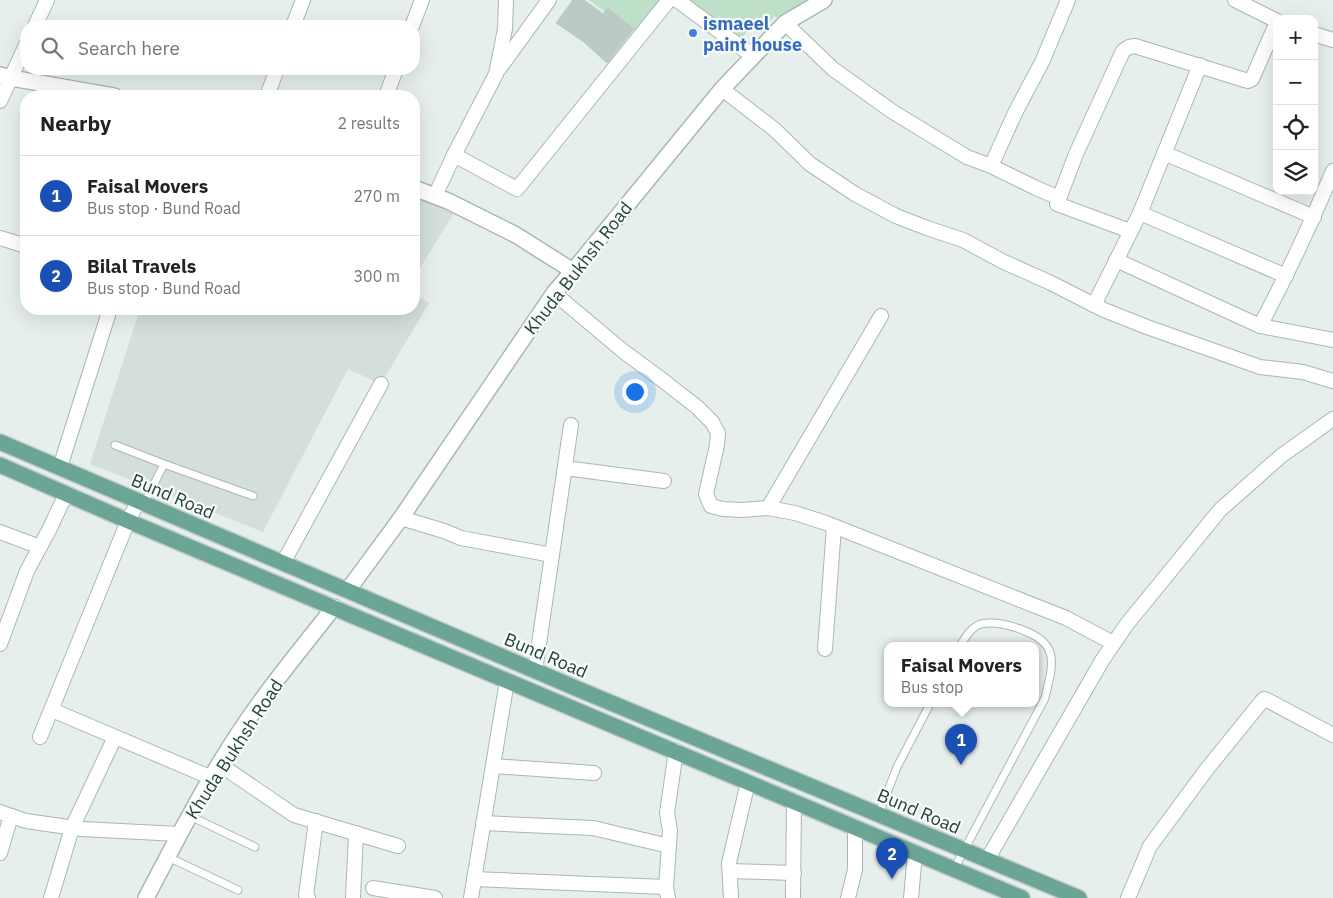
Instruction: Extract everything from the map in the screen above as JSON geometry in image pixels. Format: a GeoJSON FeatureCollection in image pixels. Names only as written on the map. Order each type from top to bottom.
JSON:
{"type":"FeatureCollection","features":[{"type":"Feature","properties":{"kind":"main road","name":"Bund Road"},"geometry":{"type":"LineString","coordinates":[[0,442],[535,671],[1079,898]]}},
{"type":"Feature","properties":{"kind":"main road"},"geometry":{"type":"LineString","coordinates":[[0,465],[128,521],[954,869],[995,893],[1022,898]]}},
{"type":"Feature","properties":{"kind":"street"},"geometry":{"type":"LineString","coordinates":[[38,20],[47,0]]}},
{"type":"Feature","properties":{"kind":"street"},"geometry":{"type":"LineString","coordinates":[[296,20],[303,0]]}},
{"type":"Feature","properties":{"kind":"street"},"geometry":{"type":"LineString","coordinates":[[414,20],[422,0]]}},
{"type":"Feature","properties":{"kind":"street"},"geometry":{"type":"LineString","coordinates":[[496,74],[505,29],[505,0]]}},
{"type":"Feature","properties":{"kind":"street"},"geometry":{"type":"LineString","coordinates":[[435,196],[496,74],[549,0]]}},
{"type":"Feature","properties":{"kind":"street"},"geometry":{"type":"LineString","coordinates":[[454,155],[517,189],[669,0]]}},
{"type":"Feature","properties":{"kind":"street"},"geometry":{"type":"LineString","coordinates":[[677,0],[753,56]]}},
{"type":"Feature","properties":{"kind":"street","name":"Khuda Bukhsh Road"},"geometry":{"type":"LineString","coordinates":[[348,590],[401,518],[554,293],[722,89],[785,23],[824,0]]}},
{"type":"Feature","properties":{"kind":"street"},"geometry":{"type":"LineString","coordinates":[[991,166],[1016,111],[1042,62],[1068,0]]}},
{"type":"Feature","properties":{"kind":"street"},"geometry":{"type":"LineString","coordinates":[[1235,0],[1273,19]]}},
{"type":"Feature","properties":{"kind":"street"},"geometry":{"type":"LineString","coordinates":[[785,23],[833,69],[893,112],[967,157],[991,166],[1059,198]]}},
{"type":"Feature","properties":{"kind":"street"},"geometry":{"type":"LineString","coordinates":[[1130,231],[1057,204],[1076,154],[1123,51],[1128,47],[1135,46],[1248,81],[1252,79],[1273,30]]}},
{"type":"Feature","properties":{"kind":"street"},"geometry":{"type":"LineString","coordinates":[[1318,35],[1333,40]]}},
{"type":"Feature","properties":{"kind":"street"},"geometry":{"type":"LineString","coordinates":[[0,100],[6,76],[20,54]]}},
{"type":"Feature","properties":{"kind":"street"},"geometry":{"type":"LineString","coordinates":[[1094,305],[1140,213],[1200,65]]}},
{"type":"Feature","properties":{"kind":"street"},"geometry":{"type":"LineString","coordinates":[[269,90],[275,75]]}},
{"type":"Feature","properties":{"kind":"street"},"geometry":{"type":"LineString","coordinates":[[388,90],[394,75]]}},
{"type":"Feature","properties":{"kind":"street"},"geometry":{"type":"LineString","coordinates":[[6,76],[82,90]]}},
{"type":"Feature","properties":{"kind":"street"},"geometry":{"type":"LineString","coordinates":[[722,89],[774,129],[810,164],[855,194],[896,216],[963,240],[1094,305],[1147,327],[1260,368],[1303,372],[1333,381]]}},
{"type":"Feature","properties":{"kind":"street"},"geometry":{"type":"LineString","coordinates":[[1164,153],[1314,217]]}},
{"type":"Feature","properties":{"kind":"street"},"geometry":{"type":"LineString","coordinates":[[1260,326],[1314,217],[1333,171]]}},
{"type":"Feature","properties":{"kind":"street"},"geometry":{"type":"LineString","coordinates":[[420,190],[516,235],[573,271]]}},
{"type":"Feature","properties":{"kind":"street"},"geometry":{"type":"LineString","coordinates":[[1140,213],[1286,276]]}},
{"type":"Feature","properties":{"kind":"street"},"geometry":{"type":"LineString","coordinates":[[0,238],[20,244]]}},
{"type":"Feature","properties":{"kind":"street"},"geometry":{"type":"LineString","coordinates":[[1116,260],[1260,326],[1333,340]]}},
{"type":"Feature","properties":{"kind":"street"},"geometry":{"type":"LineString","coordinates":[[554,293],[623,351],[697,407],[712,422],[718,433],[706,494],[711,506],[742,510],[768,508],[795,513],[1066,618],[1114,643]]}},
{"type":"Feature","properties":{"kind":"street"},"geometry":{"type":"LineString","coordinates":[[60,467],[108,315]]}},
{"type":"Feature","properties":{"kind":"street"},"geometry":{"type":"LineString","coordinates":[[768,508],[881,316]]}},
{"type":"Feature","properties":{"kind":"street"},"geometry":{"type":"LineString","coordinates":[[284,563],[381,384]]}},
{"type":"Feature","properties":{"kind":"street"},"geometry":{"type":"LineString","coordinates":[[987,860],[1103,659],[1127,624],[1220,510],[1281,456],[1333,419]]}},
{"type":"Feature","properties":{"kind":"street"},"geometry":{"type":"LineString","coordinates":[[535,671],[571,425]]}},
{"type":"Feature","properties":{"kind":"street"},"geometry":{"type":"LineString","coordinates":[[565,468],[664,481]]}},
{"type":"Feature","properties":{"kind":"street"},"geometry":{"type":"LineString","coordinates":[[0,644],[27,572],[66,494]]}},
{"type":"Feature","properties":{"kind":"street"},"geometry":{"type":"LineString","coordinates":[[40,737],[128,521],[141,503]]}},
{"type":"Feature","properties":{"kind":"street"},"geometry":{"type":"LineString","coordinates":[[401,518],[462,538],[552,555]]}},
{"type":"Feature","properties":{"kind":"street"},"geometry":{"type":"LineString","coordinates":[[825,650],[834,527]]}},
{"type":"Feature","properties":{"kind":"street"},"geometry":{"type":"LineString","coordinates":[[0,532],[40,547]]}},
{"type":"Feature","properties":{"kind":"street","name":"Khuda Bukhsh Road"},"geometry":{"type":"LineString","coordinates":[[146,898],[179,834],[219,764],[261,701],[334,607]]}},
{"type":"Feature","properties":{"kind":"street"},"geometry":{"type":"LineString","coordinates":[[471,898],[507,681]]}},
{"type":"Feature","properties":{"kind":"street"},"geometry":{"type":"LineString","coordinates":[[1128,898],[1150,846],[1207,769],[1264,699],[1333,734]]}},
{"type":"Feature","properties":{"kind":"street"},"geometry":{"type":"LineString","coordinates":[[52,710],[212,778]]}},
{"type":"Feature","properties":{"kind":"street"},"geometry":{"type":"LineString","coordinates":[[51,898],[72,828],[115,737]]}},
{"type":"Feature","properties":{"kind":"street"},"geometry":{"type":"LineString","coordinates":[[474,879],[667,893],[670,831],[668,813],[676,752]]}},
{"type":"Feature","properties":{"kind":"street"},"geometry":{"type":"LineString","coordinates":[[219,764],[294,814],[398,846]]}},
{"type":"Feature","properties":{"kind":"street"},"geometry":{"type":"LineString","coordinates":[[493,766],[594,773]]}},
{"type":"Feature","properties":{"kind":"street"},"geometry":{"type":"LineString","coordinates":[[731,898],[730,863],[748,782]]}},
{"type":"Feature","properties":{"kind":"street"},"geometry":{"type":"LineString","coordinates":[[793,898],[794,802]]}},
{"type":"Feature","properties":{"kind":"street"},"geometry":{"type":"LineString","coordinates":[[0,853],[5,814],[26,820],[72,828],[179,834]]}},
{"type":"Feature","properties":{"kind":"street"},"geometry":{"type":"LineString","coordinates":[[308,898],[306,894],[316,821]]}},
{"type":"Feature","properties":{"kind":"street"},"geometry":{"type":"LineString","coordinates":[[484,823],[593,828],[669,846]]}},
{"type":"Feature","properties":{"kind":"street"},"geometry":{"type":"LineString","coordinates":[[848,898],[855,870],[855,827]]}},
{"type":"Feature","properties":{"kind":"street"},"geometry":{"type":"LineString","coordinates":[[353,898],[356,833]]}},
{"type":"Feature","properties":{"kind":"street"},"geometry":{"type":"LineString","coordinates":[[911,898],[915,853]]}},
{"type":"Feature","properties":{"kind":"street"},"geometry":{"type":"LineString","coordinates":[[730,871],[794,873]]}},
{"type":"Feature","properties":{"kind":"street"},"geometry":{"type":"LineString","coordinates":[[373,888],[435,898]]}},
{"type":"Feature","properties":{"kind":"lane"},"geometry":{"type":"LineString","coordinates":[[115,445],[253,496]]}},
{"type":"Feature","properties":{"kind":"lane"},"geometry":{"type":"LineString","coordinates":[[141,503],[164,464]]}},
{"type":"Feature","properties":{"kind":"lane"},"geometry":{"type":"LineString","coordinates":[[954,869],[1045,698],[1051,662],[1048,649],[1039,638],[1018,628],[996,624],[980,624],[971,630],[963,642]]}},
{"type":"Feature","properties":{"kind":"lane"},"geometry":{"type":"LineString","coordinates":[[879,814],[897,767],[928,707]]}},
{"type":"Feature","properties":{"kind":"lane"},"geometry":{"type":"LineString","coordinates":[[190,816],[255,848]]}},
{"type":"Feature","properties":{"kind":"lane"},"geometry":{"type":"LineString","coordinates":[[168,857],[238,890]]}},
{"type":"Feature","properties":{"kind":"shaded area"},"geometry":{"type":"Polygon","coordinates":[[[420,191],[458,206],[420,268],[420,191]]]}},
{"type":"Feature","properties":{"kind":"shaded area"},"geometry":{"type":"Polygon","coordinates":[[[420,297],[429,303],[381,384],[348,369],[263,532],[90,464],[138,315],[420,315],[420,297]]]}},
{"type":"Feature","properties":{"kind":"green space"},"geometry":{"type":"Polygon","coordinates":[[[589,0],[662,0],[636,31],[608,8],[605,12],[589,0]]]}},
{"type":"Feature","properties":{"kind":"green space"},"geometry":{"type":"Polygon","coordinates":[[[678,0],[823,0],[785,23],[774,16],[762,32],[752,25],[741,39],[678,0]]]}},
{"type":"Feature","properties":{"kind":"building"},"geometry":{"type":"Polygon","coordinates":[[[573,0],[584,0],[603,14],[608,8],[634,29],[607,63],[584,42],[556,23],[573,0]]]}},
{"type":"Feature","properties":{"kind":"place","name":"ismaeel paint house"},"geometry":{"type":"Point","coordinates":[693,33]}},
{"type":"Feature","properties":{"kind":"place","name":"Faisal Movers"},"geometry":{"type":"Point","coordinates":[961,765]}},
{"type":"Feature","properties":{"kind":"place","name":"Bilal Travels"},"geometry":{"type":"Point","coordinates":[892,879]}}]}
